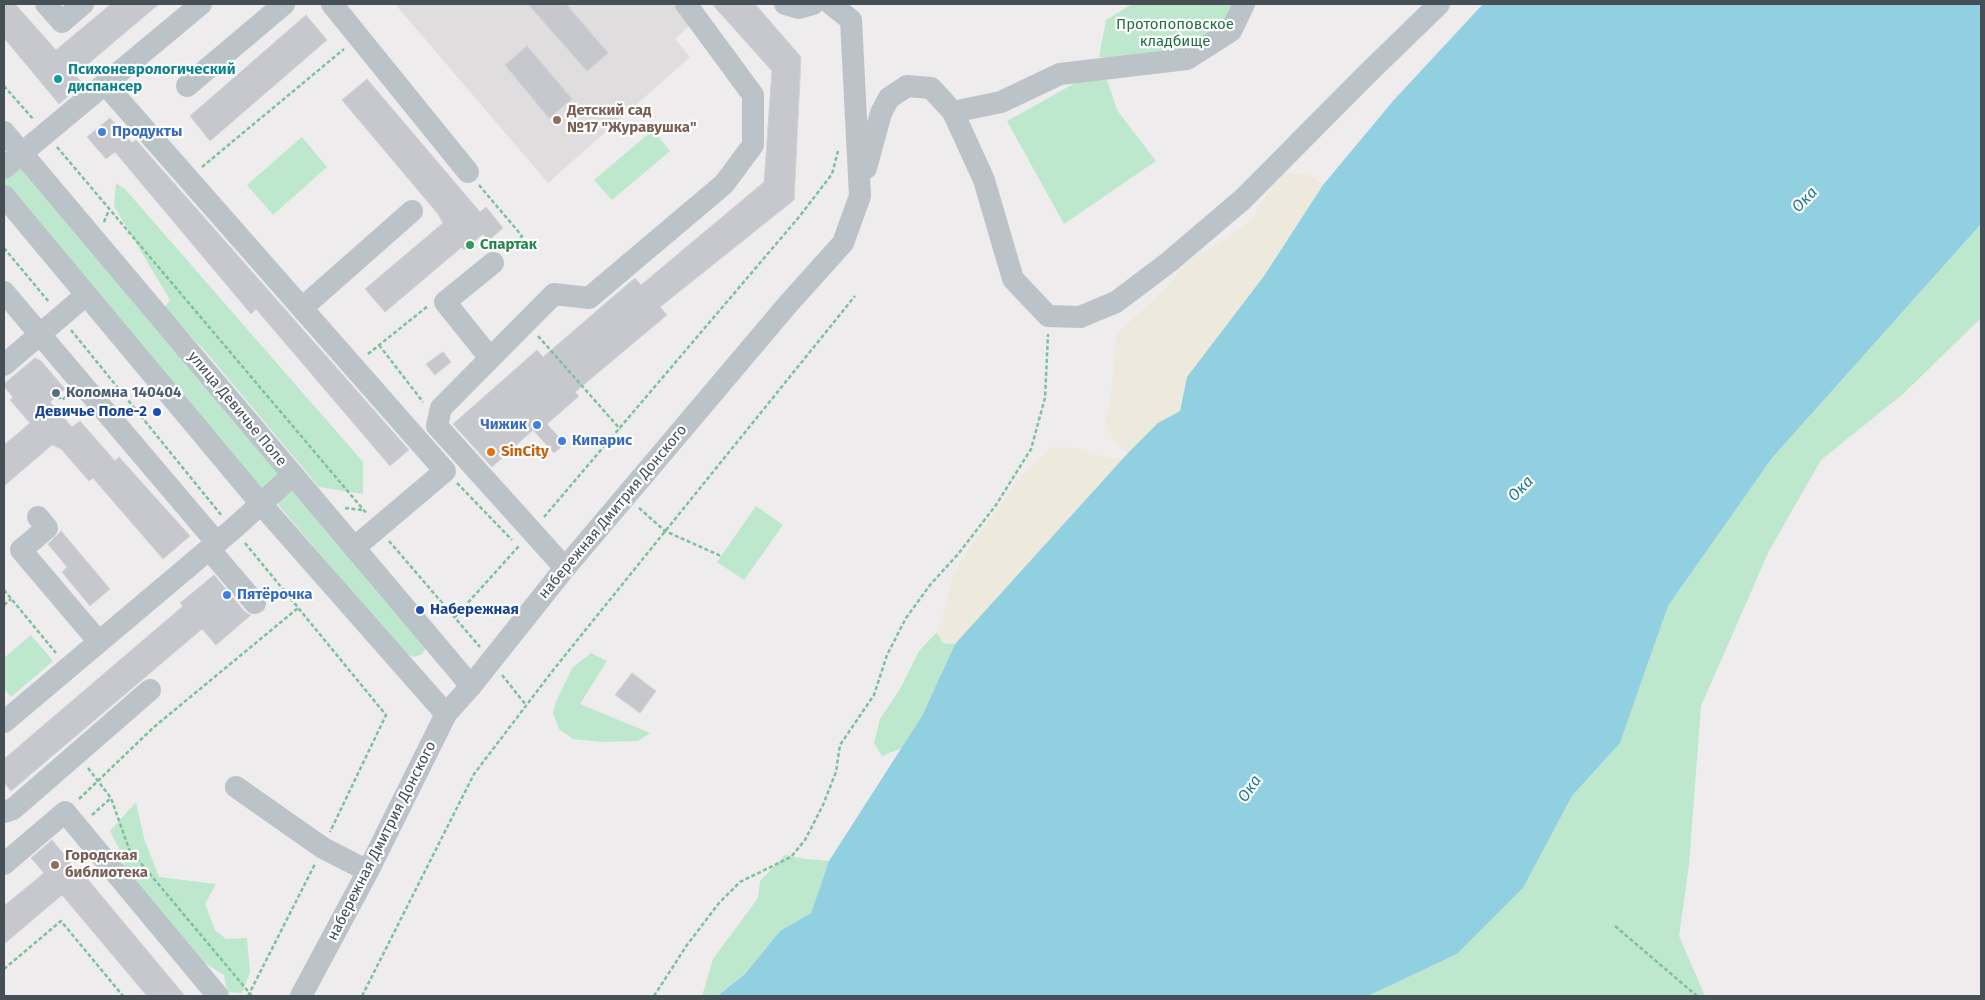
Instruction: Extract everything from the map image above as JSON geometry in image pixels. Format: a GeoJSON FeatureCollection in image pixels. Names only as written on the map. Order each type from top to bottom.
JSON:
{"type":"FeatureCollection","features":[{"type":"Feature","properties":{"kind":"street"},"geometry":{"type":"LineString","coordinates":[[46,4],[62,22],[83,4]]}},
{"type":"Feature","properties":{"kind":"street"},"geometry":{"type":"LineString","coordinates":[[187,86],[284,4]]}},
{"type":"Feature","properties":{"kind":"street"},"geometry":{"type":"LineString","coordinates":[[332,4],[468,172]]}},
{"type":"Feature","properties":{"kind":"street"},"geometry":{"type":"LineString","coordinates":[[565,568],[525,539],[437,426],[441,408],[554,294],[589,298],[724,184],[753,145],[753,95],[686,4]]}},
{"type":"Feature","properties":{"kind":"street"},"geometry":{"type":"LineString","coordinates":[[785,4],[799,8],[813,4]]}},
{"type":"Feature","properties":{"kind":"street","name":"набережная Дмитрия Донского"},"geometry":{"type":"LineString","coordinates":[[301,996],[368,871],[446,714],[471,686],[565,568],[789,303],[843,243],[860,196],[851,20],[831,4]]}},
{"type":"Feature","properties":{"kind":"street"},"geometry":{"type":"LineString","coordinates":[[953,112],[1001,102],[1060,74],[1187,59],[1231,32],[1244,4]]}},
{"type":"Feature","properties":{"kind":"street"},"geometry":{"type":"LineString","coordinates":[[860,196],[870,146],[881,113],[890,98],[907,86],[932,88],[953,112],[984,180],[1013,279],[1048,316],[1080,317],[1116,302],[1169,262],[1243,199],[1439,4]]}},
{"type":"Feature","properties":{"kind":"street"},"geometry":{"type":"LineString","coordinates":[[4,168],[195,6]]}},
{"type":"Feature","properties":{"kind":"street"},"geometry":{"type":"LineString","coordinates":[[105,84],[445,471],[354,548]]}},
{"type":"Feature","properties":{"kind":"street","name":"улица Девичье Поле"},"geometry":{"type":"LineString","coordinates":[[4,132],[471,686]]}},
{"type":"Feature","properties":{"kind":"street"},"geometry":{"type":"LineString","coordinates":[[4,196],[261,504],[446,714]]}},
{"type":"Feature","properties":{"kind":"street"},"geometry":{"type":"LineString","coordinates":[[302,308],[412,211]]}},
{"type":"Feature","properties":{"kind":"street"},"geometry":{"type":"LineString","coordinates":[[490,358],[445,302],[493,263]]}},
{"type":"Feature","properties":{"kind":"street"},"geometry":{"type":"LineString","coordinates":[[4,292],[213,546],[255,603]]}},
{"type":"Feature","properties":{"kind":"street"},"geometry":{"type":"LineString","coordinates":[[4,365],[86,295]]}},
{"type":"Feature","properties":{"kind":"street"},"geometry":{"type":"LineString","coordinates":[[4,722],[213,546],[293,475]]}},
{"type":"Feature","properties":{"kind":"street"},"geometry":{"type":"LineString","coordinates":[[38,517],[47,528],[21,550],[99,642]]}},
{"type":"Feature","properties":{"kind":"street"},"geometry":{"type":"LineString","coordinates":[[4,812],[13,809],[150,690]]}},
{"type":"Feature","properties":{"kind":"street"},"geometry":{"type":"LineString","coordinates":[[236,787],[323,848],[368,871]]}},
{"type":"Feature","properties":{"kind":"street"},"geometry":{"type":"LineString","coordinates":[[4,864],[71,819],[218,996]]}},
{"type":"Feature","properties":{"kind":"path"},"geometry":{"type":"LineString","coordinates":[[188,178],[359,37]]}},
{"type":"Feature","properties":{"kind":"path"},"geometry":{"type":"LineString","coordinates":[[4,86],[455,617],[526,705]]}},
{"type":"Feature","properties":{"kind":"path"},"geometry":{"type":"LineString","coordinates":[[455,617],[620,429],[799,217],[832,174],[839,147]]}},
{"type":"Feature","properties":{"kind":"path"},"geometry":{"type":"LineString","coordinates":[[468,172],[522,236],[493,263]]}},
{"type":"Feature","properties":{"kind":"path"},"geometry":{"type":"LineString","coordinates":[[362,996],[474,774],[526,705],[855,296]]}},
{"type":"Feature","properties":{"kind":"path"},"geometry":{"type":"LineString","coordinates":[[352,366],[438,298],[445,302]]}},
{"type":"Feature","properties":{"kind":"path"},"geometry":{"type":"LineString","coordinates":[[654,996],[687,945],[719,903],[740,882],[791,857],[805,840],[823,805],[836,772],[840,745],[874,695],[887,655],[906,618],[930,585],[960,553],[996,505],[1031,449],[1044,398],[1048,352],[1048,316]]}},
{"type":"Feature","properties":{"kind":"path"},"geometry":{"type":"LineString","coordinates":[[379,345],[424,402]]}},
{"type":"Feature","properties":{"kind":"path"},"geometry":{"type":"LineString","coordinates":[[549,348],[620,429]]}},
{"type":"Feature","properties":{"kind":"path"},"geometry":{"type":"LineString","coordinates":[[445,471],[525,539]]}},
{"type":"Feature","properties":{"kind":"path"},"geometry":{"type":"LineString","coordinates":[[626,497],[665,531],[722,556]]}},
{"type":"Feature","properties":{"kind":"path"},"geometry":{"type":"LineString","coordinates":[[4,590],[68,668]]}},
{"type":"Feature","properties":{"kind":"path"},"geometry":{"type":"LineString","coordinates":[[4,605],[11,599]]}},
{"type":"Feature","properties":{"kind":"path"},"geometry":{"type":"LineString","coordinates":[[71,819],[97,780],[154,727],[298,608]]}},
{"type":"Feature","properties":{"kind":"path"},"geometry":{"type":"LineString","coordinates":[[76,754],[111,798],[129,849],[252,996]]}},
{"type":"Feature","properties":{"kind":"path"},"geometry":{"type":"LineString","coordinates":[[71,819],[111,798]]}},
{"type":"Feature","properties":{"kind":"path"},"geometry":{"type":"LineString","coordinates":[[4,969],[61,922],[123,996]]}},
{"type":"Feature","properties":{"kind":"path"},"geometry":{"type":"LineString","coordinates":[[1615,926],[1697,996]]}},
{"type":"Feature","properties":{"kind":"shaded area","name":"Детский сад №17 \"Журавушка\""},"geometry":{"type":"Polygon","coordinates":[[[395,4],[673,4],[692,23],[675,39],[690,57],[548,183],[395,4]]]}},
{"type":"Feature","properties":{"kind":"green space","name":"Протопоповское кладбище"},"geometry":{"type":"Polygon","coordinates":[[[1132,4],[1251,4],[1232,39],[1129,61],[1099,57],[1106,20],[1132,4]]]}},
{"type":"Feature","properties":{"kind":"green space"},"geometry":{"type":"Polygon","coordinates":[[[1086,77],[1107,80],[1117,110],[1156,161],[1064,224],[1007,121],[1086,77]]]}},
{"type":"Feature","properties":{"kind":"green space"},"geometry":{"type":"Polygon","coordinates":[[[653,130],[670,151],[612,200],[594,180],[653,130]]]}},
{"type":"Feature","properties":{"kind":"green space"},"geometry":{"type":"Polygon","coordinates":[[[302,137],[327,167],[273,215],[247,185],[302,137]]]}},
{"type":"Feature","properties":{"kind":"green space"},"geometry":{"type":"Polygon","coordinates":[[[20,166],[279,474],[263,492],[4,185],[4,176],[20,166]]]}},
{"type":"Feature","properties":{"kind":"green space"},"geometry":{"type":"Polygon","coordinates":[[[116,183],[125,189],[363,462],[363,494],[319,487],[206,352],[164,308],[170,300],[114,206],[116,183]]]}},
{"type":"Feature","properties":{"kind":"green space"},"geometry":{"type":"Polygon","coordinates":[[[1981,224],[1981,318],[1903,394],[1821,460],[1769,551],[1701,706],[1689,865],[1679,936],[1705,996],[1368,996],[1457,954],[1523,888],[1572,796],[1620,743],[1668,606],[1772,458],[1981,224]]]}},
{"type":"Feature","properties":{"kind":"green space"},"geometry":{"type":"Polygon","coordinates":[[[290,488],[426,647],[422,654],[414,657],[406,654],[279,506],[278,502],[290,488]]]}},
{"type":"Feature","properties":{"kind":"green space"},"geometry":{"type":"Polygon","coordinates":[[[756,506],[783,525],[744,580],[717,562],[756,506]]]}},
{"type":"Feature","properties":{"kind":"green space"},"geometry":{"type":"Polygon","coordinates":[[[937,632],[943,643],[955,644],[922,716],[902,748],[882,756],[874,743],[880,719],[900,689],[919,651],[937,632]]]}},
{"type":"Feature","properties":{"kind":"green space"},"geometry":{"type":"Polygon","coordinates":[[[31,635],[53,661],[11,697],[4,688],[4,658],[31,635]]]}},
{"type":"Feature","properties":{"kind":"green space"},"geometry":{"type":"Polygon","coordinates":[[[591,653],[607,661],[580,704],[650,733],[638,741],[602,742],[573,739],[559,729],[553,713],[556,702],[572,668],[591,653]]]}},
{"type":"Feature","properties":{"kind":"green space"},"geometry":{"type":"Polygon","coordinates":[[[136,802],[144,838],[159,877],[216,884],[205,904],[215,930],[226,939],[247,938],[250,972],[242,993],[227,992],[224,975],[203,962],[123,883],[124,859],[110,831],[136,802]]]}},
{"type":"Feature","properties":{"kind":"green space"},"geometry":{"type":"Polygon","coordinates":[[[785,855],[829,861],[811,913],[780,931],[745,974],[717,995],[702,996],[713,959],[758,898],[760,881],[785,855]]]}},
{"type":"Feature","properties":{"kind":"sand"},"geometry":{"type":"Polygon","coordinates":[[[1279,173],[1308,174],[1323,185],[1264,276],[1187,377],[1180,411],[1158,423],[1128,453],[1114,441],[1105,422],[1111,396],[1116,335],[1166,288],[1191,258],[1221,242],[1251,221],[1279,173]]]}},
{"type":"Feature","properties":{"kind":"sand"},"geometry":{"type":"Polygon","coordinates":[[[1051,447],[1079,448],[1103,457],[1123,459],[955,644],[943,643],[937,632],[947,602],[952,577],[966,553],[1023,474],[1051,447]]]}},
{"type":"Feature","properties":{"kind":"water","name":"Ока"},"geometry":{"type":"Polygon","coordinates":[[[1483,4],[1981,4],[1981,224],[1772,458],[1668,606],[1620,743],[1572,796],[1523,888],[1457,954],[1368,996],[717,996],[745,974],[780,931],[811,913],[829,861],[922,716],[955,644],[1128,453],[1158,423],[1180,411],[1187,377],[1264,276],[1323,185],[1393,101],[1483,4]]]}},
{"type":"Feature","properties":{"kind":"building"},"geometry":{"type":"Polygon","coordinates":[[[4,4],[15,4],[56,50],[111,4],[159,4],[75,75],[83,83],[59,104],[4,38],[4,4]]]}},
{"type":"Feature","properties":{"kind":"building"},"geometry":{"type":"Polygon","coordinates":[[[528,4],[566,4],[608,53],[587,71],[528,4]]]}},
{"type":"Feature","properties":{"kind":"building"},"geometry":{"type":"Polygon","coordinates":[[[712,4],[755,4],[801,57],[794,200],[660,307],[667,315],[575,392],[579,396],[547,424],[565,444],[554,453],[533,430],[492,467],[453,424],[537,350],[543,357],[635,278],[641,285],[764,182],[772,71],[712,4]]]}},
{"type":"Feature","properties":{"kind":"building"},"geometry":{"type":"Polygon","coordinates":[[[306,15],[327,40],[210,141],[190,116],[306,15]]]}},
{"type":"Feature","properties":{"kind":"building"},"geometry":{"type":"Polygon","coordinates":[[[527,46],[572,99],[549,118],[505,65],[527,46]]]}},
{"type":"Feature","properties":{"kind":"building"},"geometry":{"type":"Polygon","coordinates":[[[367,79],[480,212],[486,207],[503,228],[488,241],[483,234],[464,250],[462,247],[385,312],[365,289],[443,223],[438,214],[342,100],[367,79]]]}},
{"type":"Feature","properties":{"kind":"building"},"geometry":{"type":"Polygon","coordinates":[[[110,118],[132,143],[136,140],[409,450],[390,466],[256,309],[251,314],[115,152],[106,159],[87,137],[110,118]]]}},
{"type":"Feature","properties":{"kind":"building"},"geometry":{"type":"Polygon","coordinates":[[[443,352],[451,362],[435,375],[426,364],[443,352]]]}},
{"type":"Feature","properties":{"kind":"building"},"geometry":{"type":"Polygon","coordinates":[[[35,358],[41,361],[65,389],[50,402],[72,427],[80,421],[115,461],[119,457],[190,536],[163,559],[93,478],[89,481],[61,449],[52,445],[4,486],[4,445],[30,423],[10,400],[13,397],[4,387],[4,384],[35,358]]]}},
{"type":"Feature","properties":{"kind":"building"},"geometry":{"type":"Polygon","coordinates":[[[61,531],[110,589],[90,606],[62,572],[67,567],[48,544],[61,531]]]}},
{"type":"Feature","properties":{"kind":"building"},"geometry":{"type":"Polygon","coordinates":[[[214,575],[245,612],[251,615],[216,645],[202,629],[11,791],[4,783],[4,759],[183,606],[180,603],[214,575]]]}},
{"type":"Feature","properties":{"kind":"building"},"geometry":{"type":"Polygon","coordinates":[[[632,673],[656,691],[640,713],[615,695],[632,673]]]}},
{"type":"Feature","properties":{"kind":"building"},"geometry":{"type":"Polygon","coordinates":[[[52,840],[83,877],[85,876],[185,996],[147,996],[62,895],[4,944],[4,906],[44,873],[31,858],[52,840]]]}},
{"type":"Feature","properties":{"kind":"place","name":"Психоневрологический диспансер"},"geometry":{"type":"Point","coordinates":[58,79]}},
{"type":"Feature","properties":{"kind":"place","name":"Детский сад №17 \"Журавушка\""},"geometry":{"type":"Point","coordinates":[557,120]}},
{"type":"Feature","properties":{"kind":"place","name":"Продукты"},"geometry":{"type":"Point","coordinates":[102,132]}},
{"type":"Feature","properties":{"kind":"place","name":"Спартак"},"geometry":{"type":"Point","coordinates":[470,245]}},
{"type":"Feature","properties":{"kind":"place","name":"Коломна 140404"},"geometry":{"type":"Point","coordinates":[56,393]}},
{"type":"Feature","properties":{"kind":"place","name":"Девичье Поле-2"},"geometry":{"type":"Point","coordinates":[157,412]}},
{"type":"Feature","properties":{"kind":"place","name":"Чижик"},"geometry":{"type":"Point","coordinates":[537,425]}},
{"type":"Feature","properties":{"kind":"place","name":"Кипарис"},"geometry":{"type":"Point","coordinates":[562,441]}},
{"type":"Feature","properties":{"kind":"place","name":"SinCity"},"geometry":{"type":"Point","coordinates":[491,452]}},
{"type":"Feature","properties":{"kind":"place","name":"Пятёрочка"},"geometry":{"type":"Point","coordinates":[227,595]}},
{"type":"Feature","properties":{"kind":"place","name":"Набережная"},"geometry":{"type":"Point","coordinates":[420,610]}},
{"type":"Feature","properties":{"kind":"place","name":"Городская библиотека"},"geometry":{"type":"Point","coordinates":[55,865]}}]}
